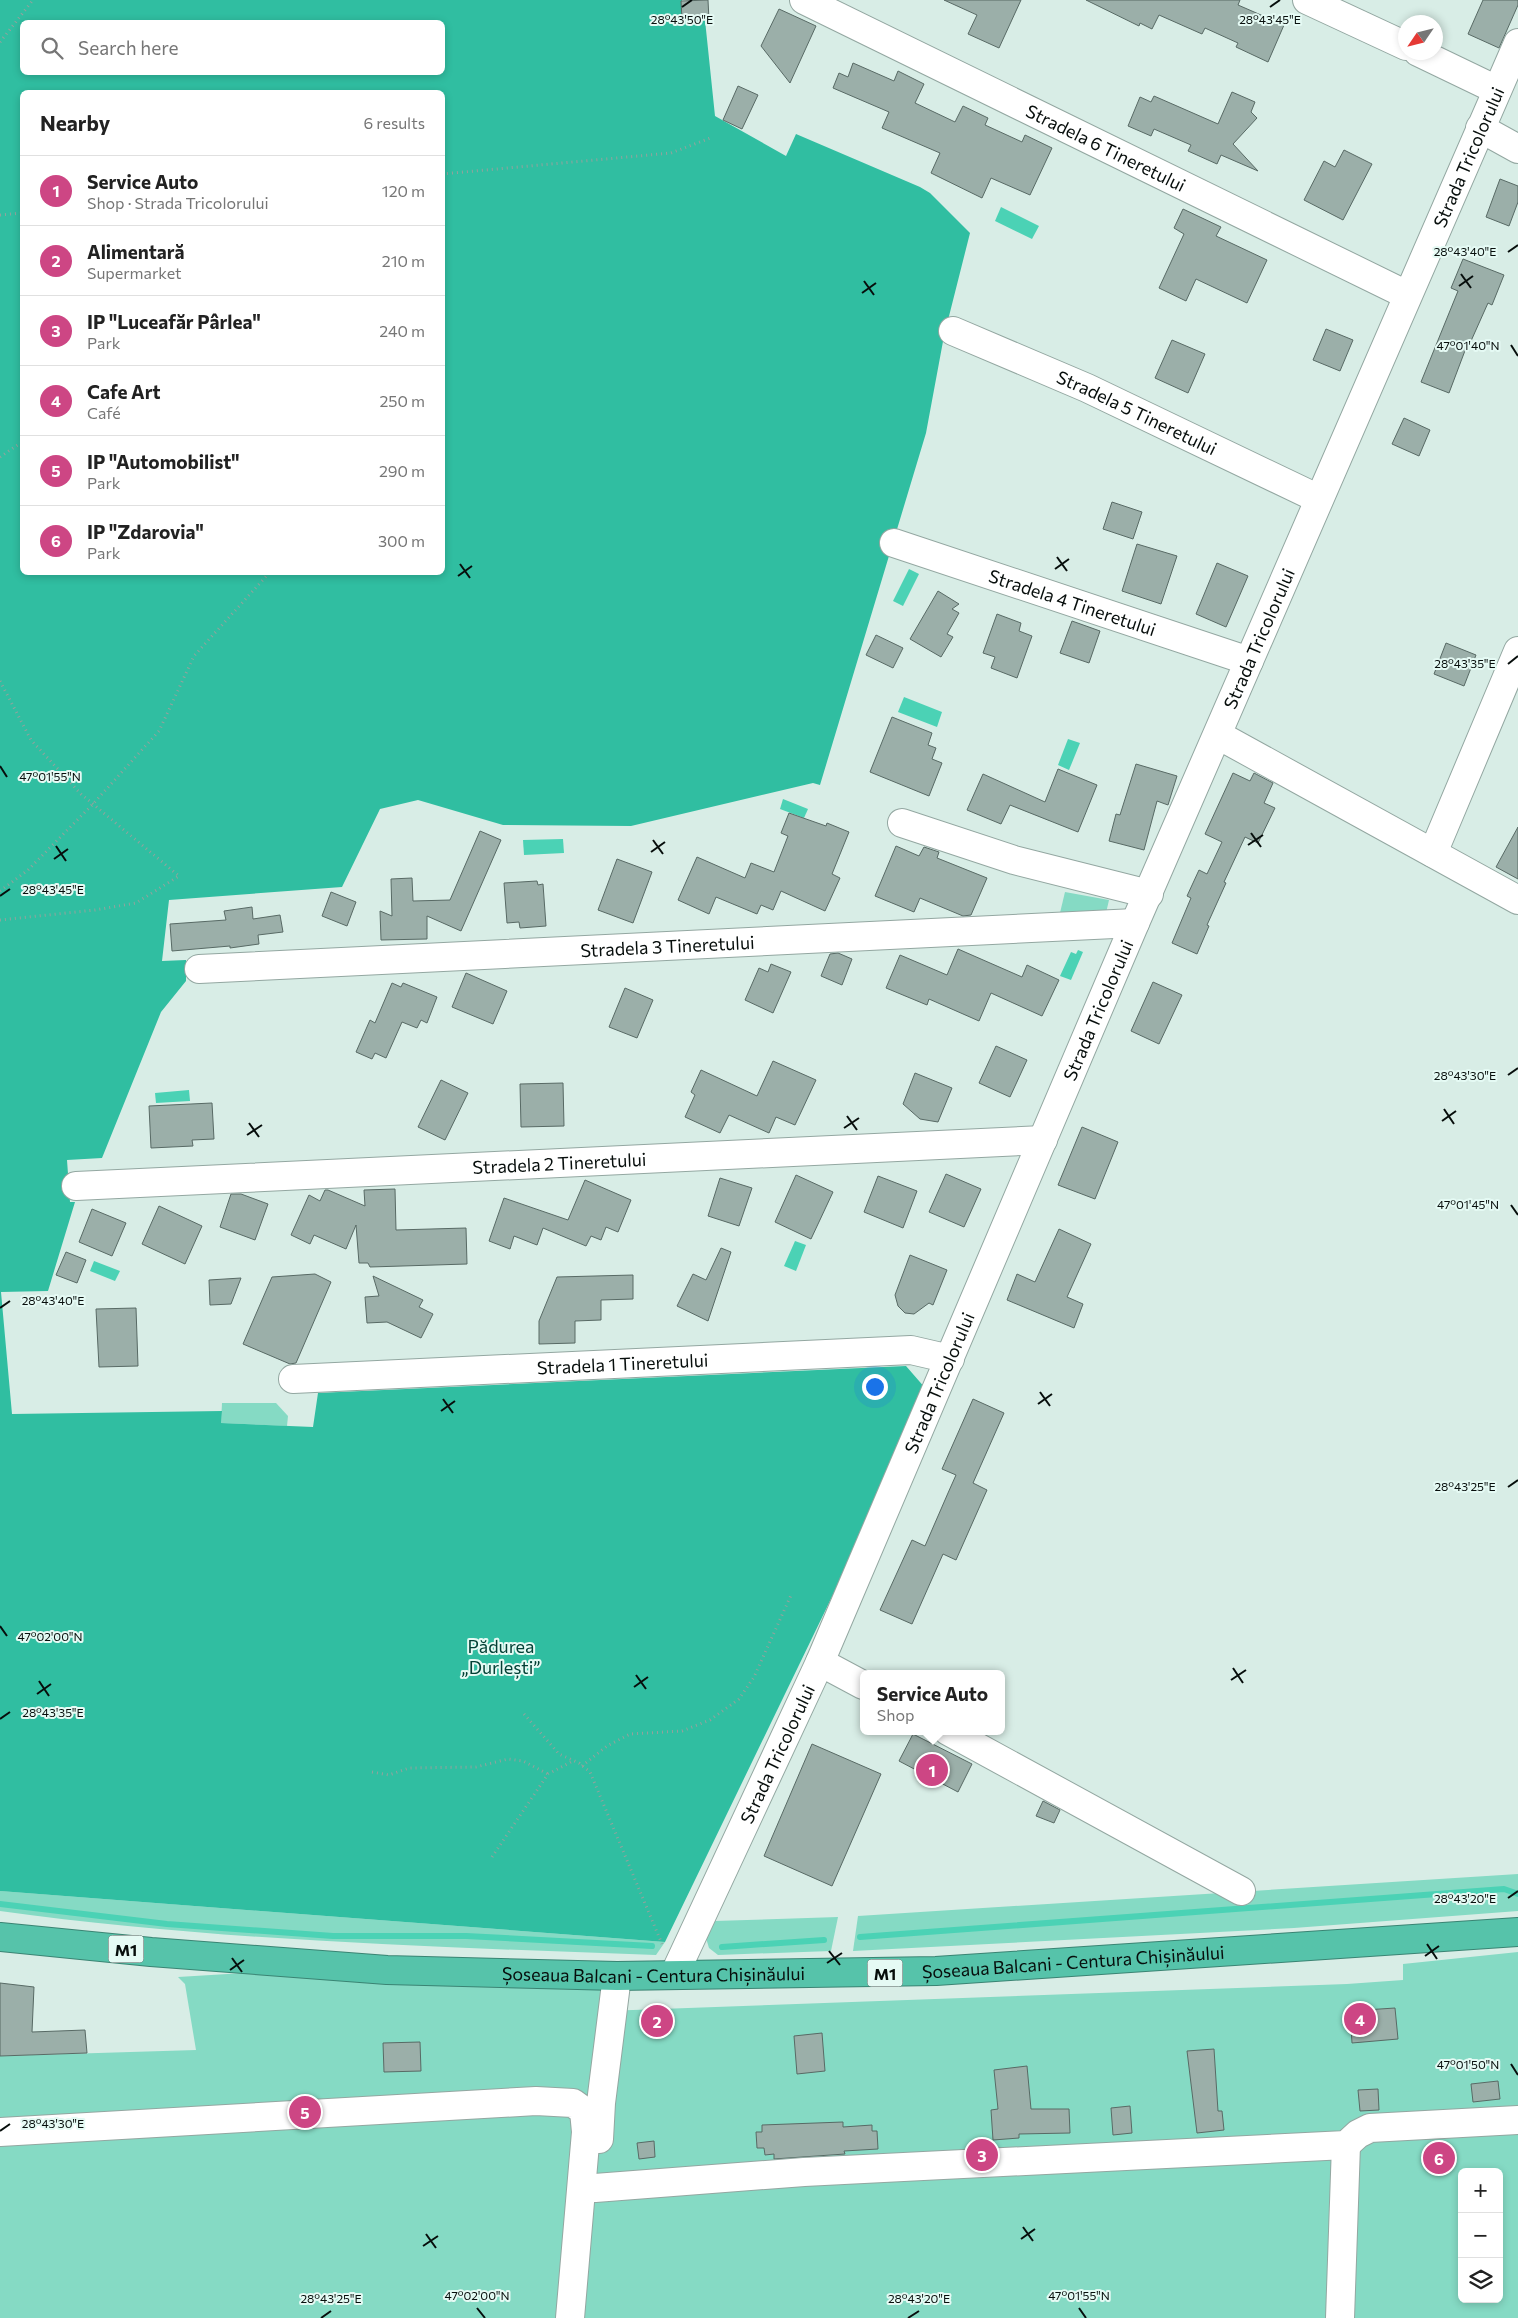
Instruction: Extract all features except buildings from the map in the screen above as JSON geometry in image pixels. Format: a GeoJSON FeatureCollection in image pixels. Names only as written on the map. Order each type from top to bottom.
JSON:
{"type":"FeatureCollection","features":[{"type":"Feature","properties":{"kind":"highway","name":"Șoseaua Balcani - Centura Chișinăului"},"geometry":{"type":"LineString","coordinates":[[0,1937],[151,1952],[387,1970],[617,1976],[936,1971],[1518,1932]]}},
{"type":"Feature","properties":{"kind":"street","name":"Stradela 6 Tineretului"},"geometry":{"type":"LineString","coordinates":[[804,0],[1407,295]]}},
{"type":"Feature","properties":{"kind":"street"},"geometry":{"type":"LineString","coordinates":[[1307,0],[1398,42]]}},
{"type":"Feature","properties":{"kind":"street","name":"Strada Tricolorului"},"geometry":{"type":"LineString","coordinates":[[674,1975],[820,1662],[1135,923],[1518,43]]}},
{"type":"Feature","properties":{"kind":"street"},"geometry":{"type":"LineString","coordinates":[[1435,60],[1497,90]]}},
{"type":"Feature","properties":{"kind":"street"},"geometry":{"type":"LineString","coordinates":[[1480,128],[1518,149]]}},
{"type":"Feature","properties":{"kind":"street","name":"Stradela 5 Tineretului"},"geometry":{"type":"LineString","coordinates":[[953,331],[1087,388],[1319,499]]}},
{"type":"Feature","properties":{"kind":"street","name":"Stradela 4 Tineretului"},"geometry":{"type":"LineString","coordinates":[[894,543],[1250,661]]}},
{"type":"Feature","properties":{"kind":"street"},"geometry":{"type":"LineString","coordinates":[[1433,853],[1518,651]]}},
{"type":"Feature","properties":{"kind":"street"},"geometry":{"type":"LineString","coordinates":[[1218,735],[1518,900]]}},
{"type":"Feature","properties":{"kind":"street"},"geometry":{"type":"LineString","coordinates":[[902,823],[1014,860],[1149,894]]}},
{"type":"Feature","properties":{"kind":"street","name":"Stradela 3 Tineretului"},"geometry":{"type":"LineString","coordinates":[[199,969],[1135,923]]}},
{"type":"Feature","properties":{"kind":"street","name":"Stradela 2 Tineretului"},"geometry":{"type":"LineString","coordinates":[[76,1186],[1043,1140]]}},
{"type":"Feature","properties":{"kind":"street","name":"Stradela 1 Tineretului"},"geometry":{"type":"LineString","coordinates":[[293,1379],[911,1350],[950,1359]]}},
{"type":"Feature","properties":{"kind":"street"},"geometry":{"type":"LineString","coordinates":[[820,1662],[860,1683]]}},
{"type":"Feature","properties":{"kind":"street"},"geometry":{"type":"LineString","coordinates":[[955,1735],[1241,1891]]}},
{"type":"Feature","properties":{"kind":"street"},"geometry":{"type":"LineString","coordinates":[[586,2318],[601,2103],[617,1976]]}},
{"type":"Feature","properties":{"kind":"street"},"geometry":{"type":"LineString","coordinates":[[0,2132],[536,2101],[573,2103],[584,2111],[586,2132],[570,2318]]}},
{"type":"Feature","properties":{"kind":"street"},"geometry":{"type":"LineString","coordinates":[[596,2188],[804,2172],[1346,2145],[1358,2134],[1370,2128],[1518,2120]]}},
{"type":"Feature","properties":{"kind":"street"},"geometry":{"type":"LineString","coordinates":[[1340,2318],[1346,2145]]}},
{"type":"Feature","properties":{"kind":"path"},"geometry":{"type":"LineString","coordinates":[[0,42],[33,0]]}},
{"type":"Feature","properties":{"kind":"path"},"geometry":{"type":"LineString","coordinates":[[445,174],[671,153],[713,137]]}},
{"type":"Feature","properties":{"kind":"path"},"geometry":{"type":"LineString","coordinates":[[0,215],[20,212]]}},
{"type":"Feature","properties":{"kind":"path"},"geometry":{"type":"LineString","coordinates":[[0,457],[20,443]]}},
{"type":"Feature","properties":{"kind":"path"},"geometry":{"type":"LineString","coordinates":[[0,890],[28,870],[93,804],[159,731],[194,656],[267,575]]}},
{"type":"Feature","properties":{"kind":"path"},"geometry":{"type":"LineString","coordinates":[[0,681],[31,740],[93,804],[179,876],[136,903],[95,910],[0,920]]}},
{"type":"Feature","properties":{"kind":"path"},"geometry":{"type":"LineString","coordinates":[[582,1766],[607,1746],[630,1734],[682,1731],[710,1720],[739,1699],[754,1677],[792,1593]]}},
{"type":"Feature","properties":{"kind":"path"},"geometry":{"type":"LineString","coordinates":[[524,1714],[558,1754],[574,1761],[590,1772],[674,1975]]}},
{"type":"Feature","properties":{"kind":"path"},"geometry":{"type":"LineString","coordinates":[[372,1772],[390,1775],[409,1768],[476,1767],[508,1759],[523,1761],[548,1774]]}},
{"type":"Feature","properties":{"kind":"path"},"geometry":{"type":"LineString","coordinates":[[492,1857],[548,1774],[574,1761]]}},
{"type":"Feature","properties":{"kind":"shaded area"},"geometry":{"type":"Polygon","coordinates":[[[1001,207],[1039,226],[1032,239],[995,221],[1001,207]]]}},
{"type":"Feature","properties":{"kind":"shaded area"},"geometry":{"type":"Polygon","coordinates":[[[909,569],[919,574],[903,606],[893,601],[909,569]]]}},
{"type":"Feature","properties":{"kind":"shaded area"},"geometry":{"type":"Polygon","coordinates":[[[904,697],[942,712],[937,727],[898,712],[904,697]]]}},
{"type":"Feature","properties":{"kind":"shaded area"},"geometry":{"type":"Polygon","coordinates":[[[1068,739],[1080,743],[1069,770],[1058,765],[1068,739]]]}},
{"type":"Feature","properties":{"kind":"shaded area"},"geometry":{"type":"Polygon","coordinates":[[[783,799],[808,809],[804,818],[780,809],[783,799]]]}},
{"type":"Feature","properties":{"kind":"shaded area"},"geometry":{"type":"Polygon","coordinates":[[[563,839],[564,853],[524,855],[523,840],[563,839]]]}},
{"type":"Feature","properties":{"kind":"shaded area"},"geometry":{"type":"Polygon","coordinates":[[[1065,892],[1109,900],[1106,913],[1059,917],[1065,892]]]}},
{"type":"Feature","properties":{"kind":"shaded area"},"geometry":{"type":"Polygon","coordinates":[[[1078,950],[1083,952],[1071,980],[1060,976],[1071,952],[1076,954],[1078,950]]]}},
{"type":"Feature","properties":{"kind":"shaded area"},"geometry":{"type":"Polygon","coordinates":[[[189,1090],[190,1101],[156,1103],[155,1093],[189,1090]]]}},
{"type":"Feature","properties":{"kind":"shaded area"},"geometry":{"type":"Polygon","coordinates":[[[795,1241],[806,1245],[796,1271],[784,1266],[795,1241]]]}},
{"type":"Feature","properties":{"kind":"shaded area"},"geometry":{"type":"Polygon","coordinates":[[[94,1261],[120,1271],[115,1281],[90,1271],[94,1261]]]}},
{"type":"Feature","properties":{"kind":"shaded area"},"geometry":{"type":"Polygon","coordinates":[[[222,1403],[276,1403],[288,1416],[287,1426],[221,1423],[222,1403]]]}},
{"type":"Feature","properties":{"kind":"shaded area"},"geometry":{"type":"Polygon","coordinates":[[[1518,1874],[1518,1911],[1294,1928],[853,1951],[858,1916],[1518,1874]]]}},
{"type":"Feature","properties":{"kind":"shaded area"},"geometry":{"type":"Polygon","coordinates":[[[0,1891],[665,1942],[656,1955],[245,1936],[82,1921],[0,1911],[0,1891]]]}},
{"type":"Feature","properties":{"kind":"shaded area"},"geometry":{"type":"Polygon","coordinates":[[[838,1917],[831,1951],[718,1955],[709,1948],[706,1938],[714,1921],[838,1917]]]}},
{"type":"Feature","properties":{"kind":"shaded area"},"geometry":{"type":"Polygon","coordinates":[[[1518,1952],[1518,2318],[0,2318],[0,2056],[196,2050],[185,1984],[178,1977],[244,1973],[604,1986],[605,2011],[1347,1984],[1403,1980],[1403,1964],[1518,1952]]]}},
{"type":"Feature","properties":{"kind":"green space","name":"Pădurea „Durlești”"},"geometry":{"type":"Polygon","coordinates":[[[0,0],[682,0],[682,20],[705,20],[715,116],[786,156],[796,134],[920,187],[930,193],[970,233],[944,336],[926,433],[820,785],[813,783],[631,826],[503,825],[418,800],[380,809],[342,887],[169,900],[162,961],[186,960],[186,981],[161,1012],[102,1158],[67,1160],[70,1202],[75,1202],[48,1291],[1,1292],[12,1414],[222,1411],[221,1423],[313,1427],[318,1393],[906,1366],[926,1389],[887,1483],[665,1942],[0,1891],[0,0]]]}},
{"type":"Feature","properties":{"kind":"waterway"},"geometry":{"type":"LineString","coordinates":[[860,1937],[1504,1889],[1518,1894]]}},
{"type":"Feature","properties":{"kind":"waterway"},"geometry":{"type":"LineString","coordinates":[[0,1904],[167,1924],[333,1936],[466,1936],[652,1946]]}},
{"type":"Feature","properties":{"kind":"waterway"},"geometry":{"type":"LineString","coordinates":[[722,1947],[824,1940]]}},
{"type":"Feature","properties":{"kind":"place","name":"Service Auto"},"geometry":{"type":"Point","coordinates":[932,1770]}},
{"type":"Feature","properties":{"kind":"place","name":"Cafe Art"},"geometry":{"type":"Point","coordinates":[1360,2019]}},
{"type":"Feature","properties":{"kind":"place","name":"Alimentară"},"geometry":{"type":"Point","coordinates":[657,2021]}},
{"type":"Feature","properties":{"kind":"place","name":"IP \"Automobilist\""},"geometry":{"type":"Point","coordinates":[305,2112]}},
{"type":"Feature","properties":{"kind":"place","name":"IP \"Luceafăr Pârlea\""},"geometry":{"type":"Point","coordinates":[982,2155]}},
{"type":"Feature","properties":{"kind":"place","name":"IP \"Zdarovia\""},"geometry":{"type":"Point","coordinates":[1439,2158]}}]}
